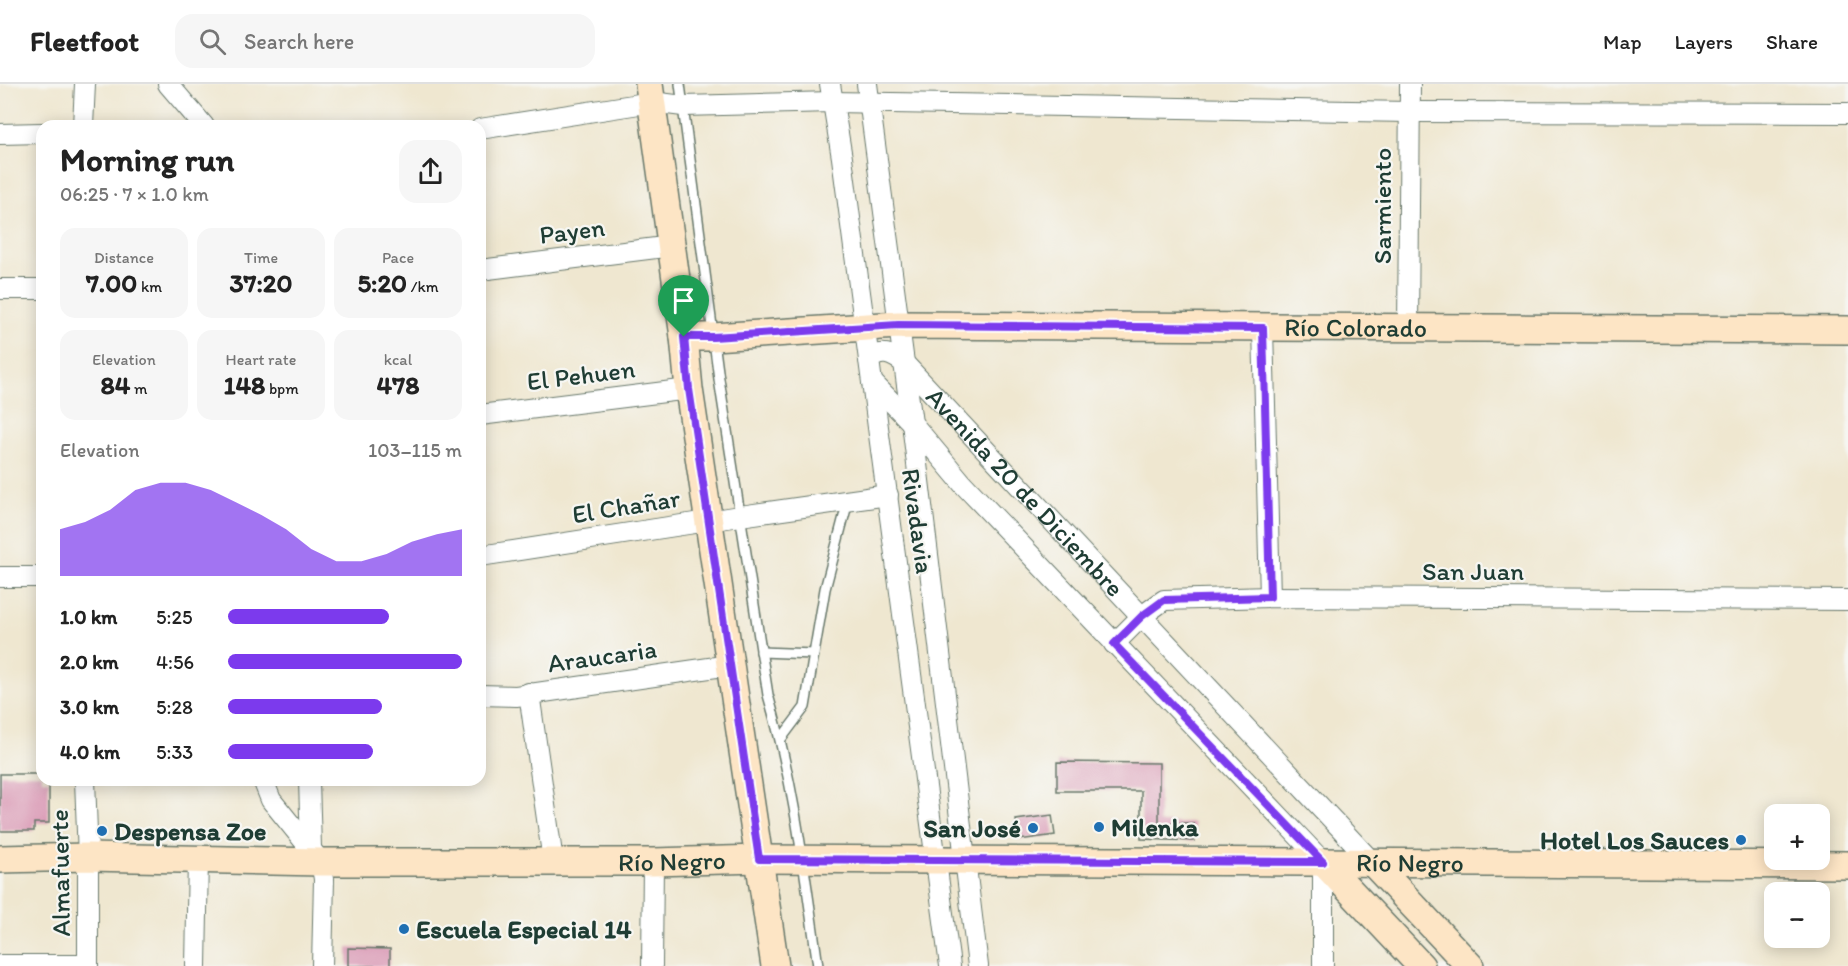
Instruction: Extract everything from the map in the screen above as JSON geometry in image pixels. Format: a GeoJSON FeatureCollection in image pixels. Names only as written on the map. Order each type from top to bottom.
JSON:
{"type":"FeatureCollection","features":[{"type":"Feature","properties":{"kind":"street"},"geometry":{"type":"LineString","coordinates":[[83,120],[85,84]]}},
{"type":"Feature","properties":{"kind":"street"},"geometry":{"type":"LineString","coordinates":[[168,84],[199,120]]}},
{"type":"Feature","properties":{"kind":"street","name":"Sarmiento"},"geometry":{"type":"LineString","coordinates":[[1408,329],[1410,84]]}},
{"type":"Feature","properties":{"kind":"street"},"geometry":{"type":"LineString","coordinates":[[651,93],[689,389],[775,966]]}},
{"type":"Feature","properties":{"kind":"street"},"geometry":{"type":"LineString","coordinates":[[486,128],[651,93],[683,106],[831,93],[1410,112],[1848,113]]}},
{"type":"Feature","properties":{"kind":"street","name":"Rivadavia"},"geometry":{"type":"LineString","coordinates":[[831,93],[888,495],[934,860],[950,966]]}},
{"type":"Feature","properties":{"kind":"street","name":"Rivadavia"},"geometry":{"type":"LineString","coordinates":[[868,94],[912,423],[978,966]]}},
{"type":"Feature","properties":{"kind":"street"},"geometry":{"type":"LineString","coordinates":[[0,134],[36,134]]}},
{"type":"Feature","properties":{"kind":"street","name":"Payen"},"geometry":{"type":"LineString","coordinates":[[486,269],[672,246]]}},
{"type":"Feature","properties":{"kind":"street"},"geometry":{"type":"LineString","coordinates":[[0,289],[36,289]]}},
{"type":"Feature","properties":{"kind":"street","name":"Río Colorado"},"geometry":{"type":"LineString","coordinates":[[684,337],[898,325],[1848,330]]}},
{"type":"Feature","properties":{"kind":"street"},"geometry":{"type":"LineString","coordinates":[[1263,328],[1270,597]]}},
{"type":"Feature","properties":{"kind":"street","name":"Avenida 20 de Diciembre"},"geometry":{"type":"LineString","coordinates":[[869,360],[876,354],[885,353],[904,363],[1470,966]]}},
{"type":"Feature","properties":{"kind":"street","name":"Avenida 20 de Diciembre"},"geometry":{"type":"LineString","coordinates":[[872,382],[912,423],[963,484],[1421,966]]}},
{"type":"Feature","properties":{"kind":"street","name":"El Pehuen"},"geometry":{"type":"LineString","coordinates":[[486,414],[689,389]]}},
{"type":"Feature","properties":{"kind":"street","name":"El Chañar"},"geometry":{"type":"LineString","coordinates":[[486,555],[888,495]]}},
{"type":"Feature","properties":{"kind":"street"},"geometry":{"type":"LineString","coordinates":[[0,577],[36,577]]}},
{"type":"Feature","properties":{"kind":"street","name":"San Juan"},"geometry":{"type":"LineString","coordinates":[[1114,644],[1142,616],[1164,600],[1270,597],[1848,600]]}},
{"type":"Feature","properties":{"kind":"street","name":"Araucaria"},"geometry":{"type":"LineString","coordinates":[[486,695],[516,696],[730,665]]}},
{"type":"Feature","properties":{"kind":"street"},"geometry":{"type":"LineString","coordinates":[[529,693],[553,861]]}},
{"type":"Feature","properties":{"kind":"street","name":"Almafuerte"},"geometry":{"type":"LineString","coordinates":[[85,786],[88,966]]}},
{"type":"Feature","properties":{"kind":"street"},"geometry":{"type":"LineString","coordinates":[[265,786],[271,800],[316,855]]}},
{"type":"Feature","properties":{"kind":"street"},"geometry":{"type":"LineString","coordinates":[[310,786],[316,855],[324,879],[322,966]]}},
{"type":"Feature","properties":{"kind":"street","name":"Río Negro"},"geometry":{"type":"LineString","coordinates":[[0,859],[316,855],[653,862],[759,859],[1848,865]]}},
{"type":"Feature","properties":{"kind":"street"},"geometry":{"type":"LineString","coordinates":[[196,966],[198,858]]}},
{"type":"Feature","properties":{"kind":"street"},"geometry":{"type":"LineString","coordinates":[[652,966],[653,862]]}},
{"type":"Feature","properties":{"kind":"street"},"geometry":{"type":"LineString","coordinates":[[1323,862],[1323,966]]}},
{"type":"Feature","properties":{"kind":"street"},"geometry":{"type":"LineString","coordinates":[[0,965],[88,966]]}},
{"type":"Feature","properties":{"kind":"lane"},"geometry":{"type":"LineString","coordinates":[[680,84],[713,337],[761,652],[768,694],[781,740],[803,860],[818,966]]}},
{"type":"Feature","properties":{"kind":"lane"},"geometry":{"type":"LineString","coordinates":[[781,740],[804,707],[825,589],[848,501]]}},
{"type":"Feature","properties":{"kind":"lane"},"geometry":{"type":"LineString","coordinates":[[761,652],[814,654]]}},
{"type":"Feature","properties":{"kind":"building"},"geometry":{"type":"Polygon","coordinates":[[[1057,762],[1159,763],[1159,823],[1194,823],[1194,841],[1141,839],[1141,791],[1057,791],[1057,762]]]}},
{"type":"Feature","properties":{"kind":"building"},"geometry":{"type":"Polygon","coordinates":[[[0,774],[36,774],[36,786],[49,786],[49,823],[34,823],[34,831],[0,831],[0,774]]]}},
{"type":"Feature","properties":{"kind":"building"},"geometry":{"type":"Polygon","coordinates":[[[1052,815],[1055,835],[1019,840],[1016,820],[1052,815]]]}},
{"type":"Feature","properties":{"kind":"building"},"geometry":{"type":"Polygon","coordinates":[[[348,948],[390,949],[390,966],[348,966],[348,948]]]}},
{"type":"Feature","properties":{"kind":"place","name":"Milenka"},"geometry":{"type":"Point","coordinates":[1099,827]}},
{"type":"Feature","properties":{"kind":"place","name":"San José"},"geometry":{"type":"Point","coordinates":[1033,828]}},
{"type":"Feature","properties":{"kind":"place","name":"Despensa Zoe"},"geometry":{"type":"Point","coordinates":[102,831]}},
{"type":"Feature","properties":{"kind":"place","name":"Hotel Los Sauces"},"geometry":{"type":"Point","coordinates":[1741,840]}},
{"type":"Feature","properties":{"kind":"place","name":"Escuela Especial 14"},"geometry":{"type":"Point","coordinates":[404,929]}},
{"type":"Feature","properties":{"kind":"route"},"geometry":{"type":"LineString","coordinates":[[898,325],[1263,328],[1270,597],[1164,600],[1142,616],[1114,644],[1323,862],[759,859],[689,389],[684,337],[898,325]]}}]}
